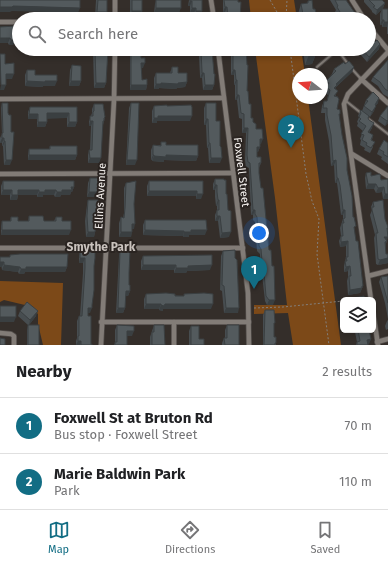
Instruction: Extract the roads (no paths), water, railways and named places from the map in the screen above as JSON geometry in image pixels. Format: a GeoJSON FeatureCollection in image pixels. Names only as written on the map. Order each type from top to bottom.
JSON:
{"type":"FeatureCollection","features":[{"type":"Feature","properties":{"kind":"street"},"geometry":{"type":"LineString","coordinates":[[115,0],[115,12]]}},
{"type":"Feature","properties":{"kind":"street"},"geometry":{"type":"LineString","coordinates":[[211,0],[213,12]]}},
{"type":"Feature","properties":{"kind":"street"},"geometry":{"type":"LineString","coordinates":[[352,0],[360,12]]}},
{"type":"Feature","properties":{"kind":"street"},"geometry":{"type":"LineString","coordinates":[[0,22],[12,22]]}},
{"type":"Feature","properties":{"kind":"street"},"geometry":{"type":"LineString","coordinates":[[371,297],[344,100],[361,79],[388,51],[376,36]]}},
{"type":"Feature","properties":{"kind":"street","name":"Ellins Avenue"},"geometry":{"type":"LineString","coordinates":[[101,345],[101,322],[114,100],[115,56]]}},
{"type":"Feature","properties":{"kind":"street","name":"Foxwell Street"},"geometry":{"type":"LineString","coordinates":[[219,56],[248,293],[249,345]]}},
{"type":"Feature","properties":{"kind":"street"},"geometry":{"type":"LineString","coordinates":[[361,79],[388,103]]}},
{"type":"Feature","properties":{"kind":"street"},"geometry":{"type":"LineString","coordinates":[[0,99],[114,100],[224,98]]}},
{"type":"Feature","properties":{"kind":"street"},"geometry":{"type":"LineString","coordinates":[[352,154],[388,176]]}},
{"type":"Feature","properties":{"kind":"street"},"geometry":{"type":"LineString","coordinates":[[0,174],[233,173]]}},
{"type":"Feature","properties":{"kind":"street"},"geometry":{"type":"LineString","coordinates":[[0,248],[243,248]]}},
{"type":"Feature","properties":{"kind":"street"},"geometry":{"type":"LineString","coordinates":[[368,276],[388,271]]}},
{"type":"Feature","properties":{"kind":"street"},"geometry":{"type":"LineString","coordinates":[[101,322],[249,322]]}},
{"type":"Feature","properties":{"kind":"street"},"geometry":{"type":"LineString","coordinates":[[174,322],[174,345]]}},
{"type":"Feature","properties":{"kind":"street"},"geometry":{"type":"LineString","coordinates":[[376,331],[378,343],[388,339]]}},
{"type":"Feature","properties":{"kind":"street"},"geometry":{"type":"LineString","coordinates":[[0,332],[12,334],[14,336],[14,345]]}},
{"type":"Feature","properties":{"kind":"lane"},"geometry":{"type":"LineString","coordinates":[[317,67],[329,56]]}},
{"type":"Feature","properties":{"kind":"lane"},"geometry":{"type":"LineString","coordinates":[[343,56],[361,79]]}},
{"type":"Feature","properties":{"kind":"lane"},"geometry":{"type":"LineString","coordinates":[[344,100],[388,134]]}},
{"type":"Feature","properties":{"kind":"place","name":"Marie Baldwin Park"},"geometry":{"type":"Point","coordinates":[291,148]}},
{"type":"Feature","properties":{"kind":"place","name":"Foxwell St at Bruton Rd"},"geometry":{"type":"Point","coordinates":[254,289]}},
{"type":"Feature","properties":{"kind":"district","name":"Smythe Park"},"geometry":{"type":"Point","coordinates":[101,247]}}]}
